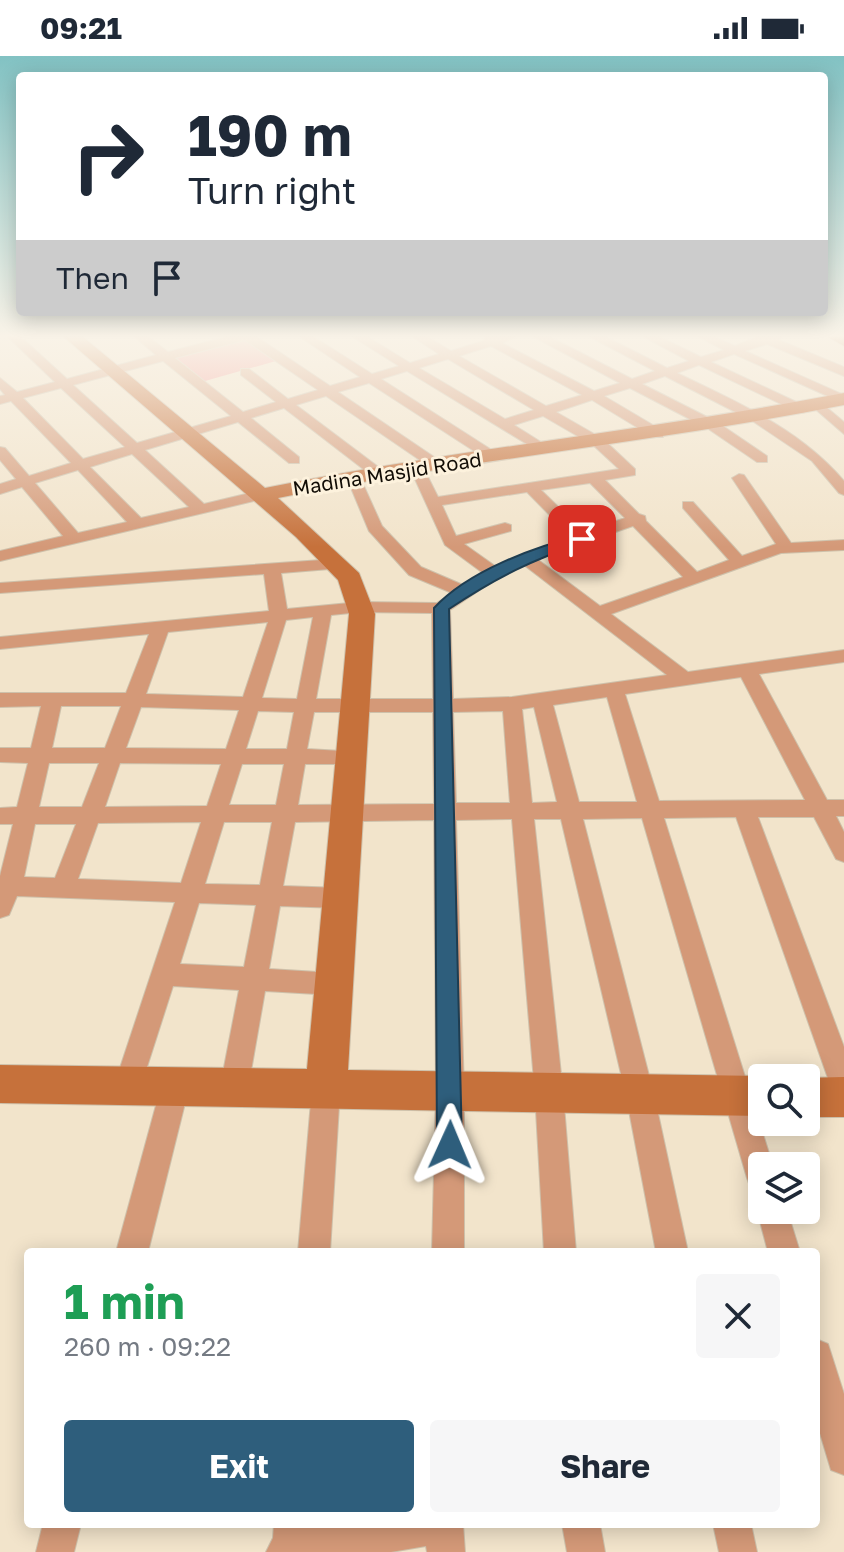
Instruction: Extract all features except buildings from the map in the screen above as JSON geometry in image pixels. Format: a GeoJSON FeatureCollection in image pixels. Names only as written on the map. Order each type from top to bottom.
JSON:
{"type":"FeatureCollection","features":[{"type":"Feature","properties":{"kind":"street"},"geometry":{"type":"LineString","coordinates":[[17,407],[138,524]]}},
{"type":"Feature","properties":{"kind":"street"},"geometry":{"type":"LineString","coordinates":[[89,407],[200,509]]}},
{"type":"Feature","properties":{"kind":"street"},"geometry":{"type":"LineString","coordinates":[[156,407],[262,495],[350,578],[362,614],[314,1248]]}},
{"type":"Feature","properties":{"kind":"street"},"geometry":{"type":"LineString","coordinates":[[228,407],[294,460]]}},
{"type":"Feature","properties":{"kind":"street"},"geometry":{"type":"LineString","coordinates":[[0,489],[270,407]]}},
{"type":"Feature","properties":{"kind":"street"},"geometry":{"type":"LineString","coordinates":[[292,407],[376,472]]}},
{"type":"Feature","properties":{"kind":"street"},"geometry":{"type":"LineString","coordinates":[[351,407],[426,465],[432,502],[451,542],[494,573]]}},
{"type":"Feature","properties":{"kind":"street"},"geometry":{"type":"LineString","coordinates":[[415,407],[493,457]]}},
{"type":"Feature","properties":{"kind":"street"},"geometry":{"type":"LineString","coordinates":[[475,407],[545,449]]}},
{"type":"Feature","properties":{"kind":"street"},"geometry":{"type":"LineString","coordinates":[[432,502],[630,472],[598,442],[539,407]]}},
{"type":"Feature","properties":{"kind":"street"},"geometry":{"type":"LineString","coordinates":[[503,424],[554,407]]}},
{"type":"Feature","properties":{"kind":"street"},"geometry":{"type":"LineString","coordinates":[[613,407],[658,434]]}},
{"type":"Feature","properties":{"kind":"street"},"geometry":{"type":"LineString","coordinates":[[676,407],[712,425],[762,459]]}},
{"type":"Feature","properties":{"kind":"street"},"geometry":{"type":"LineString","coordinates":[[736,407],[817,458],[844,490]]}},
{"type":"Feature","properties":{"kind":"street"},"geometry":{"type":"LineString","coordinates":[[809,407],[844,430]]}},
{"type":"Feature","properties":{"kind":"street","name":"Madina Masjid Road"},"geometry":{"type":"LineString","coordinates":[[262,495],[376,472],[658,434],[809,407]]}},
{"type":"Feature","properties":{"kind":"street"},"geometry":{"type":"LineString","coordinates":[[0,451],[74,539]]}},
{"type":"Feature","properties":{"kind":"street"},"geometry":{"type":"LineString","coordinates":[[353,476],[375,528],[415,571],[464,592]]}},
{"type":"Feature","properties":{"kind":"street"},"geometry":{"type":"LineString","coordinates":[[594,478],[639,519],[694,578]]}},
{"type":"Feature","properties":{"kind":"street"},"geometry":{"type":"LineString","coordinates":[[739,478],[787,548]]}},
{"type":"Feature","properties":{"kind":"street"},"geometry":{"type":"LineString","coordinates":[[530,487],[582,539]]}},
{"type":"Feature","properties":{"kind":"street"},"geometry":{"type":"LineString","coordinates":[[0,539],[6,554],[262,495]]}},
{"type":"Feature","properties":{"kind":"street"},"geometry":{"type":"LineString","coordinates":[[688,505],[739,562]]}},
{"type":"Feature","properties":{"kind":"street"},"geometry":{"type":"LineString","coordinates":[[0,643],[360,607],[441,608],[494,573],[525,558],[639,519]]}},
{"type":"Feature","properties":{"kind":"street"},"geometry":{"type":"LineString","coordinates":[[451,542],[505,528]]}},
{"type":"Feature","properties":{"kind":"street"},"geometry":{"type":"LineString","coordinates":[[598,613],[787,548],[844,545]]}},
{"type":"Feature","properties":{"kind":"street"},"geometry":{"type":"LineString","coordinates":[[525,558],[684,679]]}},
{"type":"Feature","properties":{"kind":"street"},"geometry":{"type":"LineString","coordinates":[[0,588],[336,564]]}},
{"type":"Feature","properties":{"kind":"street"},"geometry":{"type":"LineString","coordinates":[[128,1086],[279,615],[272,569]]}},
{"type":"Feature","properties":{"kind":"street"},"geometry":{"type":"LineString","coordinates":[[441,608],[450,1092],[448,1248]]}},
{"type":"Feature","properties":{"kind":"street"},"geometry":{"type":"LineString","coordinates":[[234,1088],[323,610]]}},
{"type":"Feature","properties":{"kind":"street"},"geometry":{"type":"LineString","coordinates":[[63,888],[161,627]]}},
{"type":"Feature","properties":{"kind":"street"},"geometry":{"type":"LineString","coordinates":[[0,700],[133,700],[356,707],[512,704],[844,656]]}},
{"type":"Feature","properties":{"kind":"street"},"geometry":{"type":"LineString","coordinates":[[747,670],[844,853]]}},
{"type":"Feature","properties":{"kind":"street"},"geometry":{"type":"LineString","coordinates":[[614,689],[650,810],[748,1090]]}},
{"type":"Feature","properties":{"kind":"street"},"geometry":{"type":"LineString","coordinates":[[53,699],[26,816],[3,894],[63,888],[341,898]]}},
{"type":"Feature","properties":{"kind":"street"},"geometry":{"type":"LineString","coordinates":[[542,699],[640,1095],[671,1248]]}},
{"type":"Feature","properties":{"kind":"street"},"geometry":{"type":"LineString","coordinates":[[512,704],[549,1093],[560,1248]]}},
{"type":"Feature","properties":{"kind":"street"},"geometry":{"type":"LineString","coordinates":[[0,755],[352,757]]}},
{"type":"Feature","properties":{"kind":"street"},"geometry":{"type":"LineString","coordinates":[[0,816],[844,808]]}},
{"type":"Feature","properties":{"kind":"street"},"geometry":{"type":"LineString","coordinates":[[744,810],[844,1084]]}},
{"type":"Feature","properties":{"kind":"street"},"geometry":{"type":"LineString","coordinates":[[164,974],[334,984]]}},
{"type":"Feature","properties":{"kind":"street"},"geometry":{"type":"LineString","coordinates":[[0,1084],[748,1096]]}},
{"type":"Feature","properties":{"kind":"street"},"geometry":{"type":"LineString","coordinates":[[133,1248],[175,1087]]}},
{"type":"Feature","properties":{"kind":"street"},"geometry":{"type":"LineString","coordinates":[[820,1097],[844,1097]]}},
{"type":"Feature","properties":{"kind":"street"},"geometry":{"type":"LineString","coordinates":[[776,1224],[783,1248]]}},
{"type":"Feature","properties":{"kind":"street"},"geometry":{"type":"LineString","coordinates":[[820,1371],[844,1457]]}},
{"type":"Feature","properties":{"kind":"street"},"geometry":{"type":"LineString","coordinates":[[55,1552],[61,1528]]}},
{"type":"Feature","properties":{"kind":"street"},"geometry":{"type":"LineString","coordinates":[[290,1545],[413,1528]]}},
{"type":"Feature","properties":{"kind":"street"},"geometry":{"type":"LineString","coordinates":[[443,1528],[446,1552]]}},
{"type":"Feature","properties":{"kind":"street"},"geometry":{"type":"LineString","coordinates":[[582,1528],[586,1552]]}},
{"type":"Feature","properties":{"kind":"street"},"geometry":{"type":"LineString","coordinates":[[733,1528],[738,1552]]}},
{"type":"Feature","properties":{"kind":"route"},"geometry":{"type":"LineString","coordinates":[[450,1145],[441,608],[487,577],[525,558],[582,539]]}}]}
